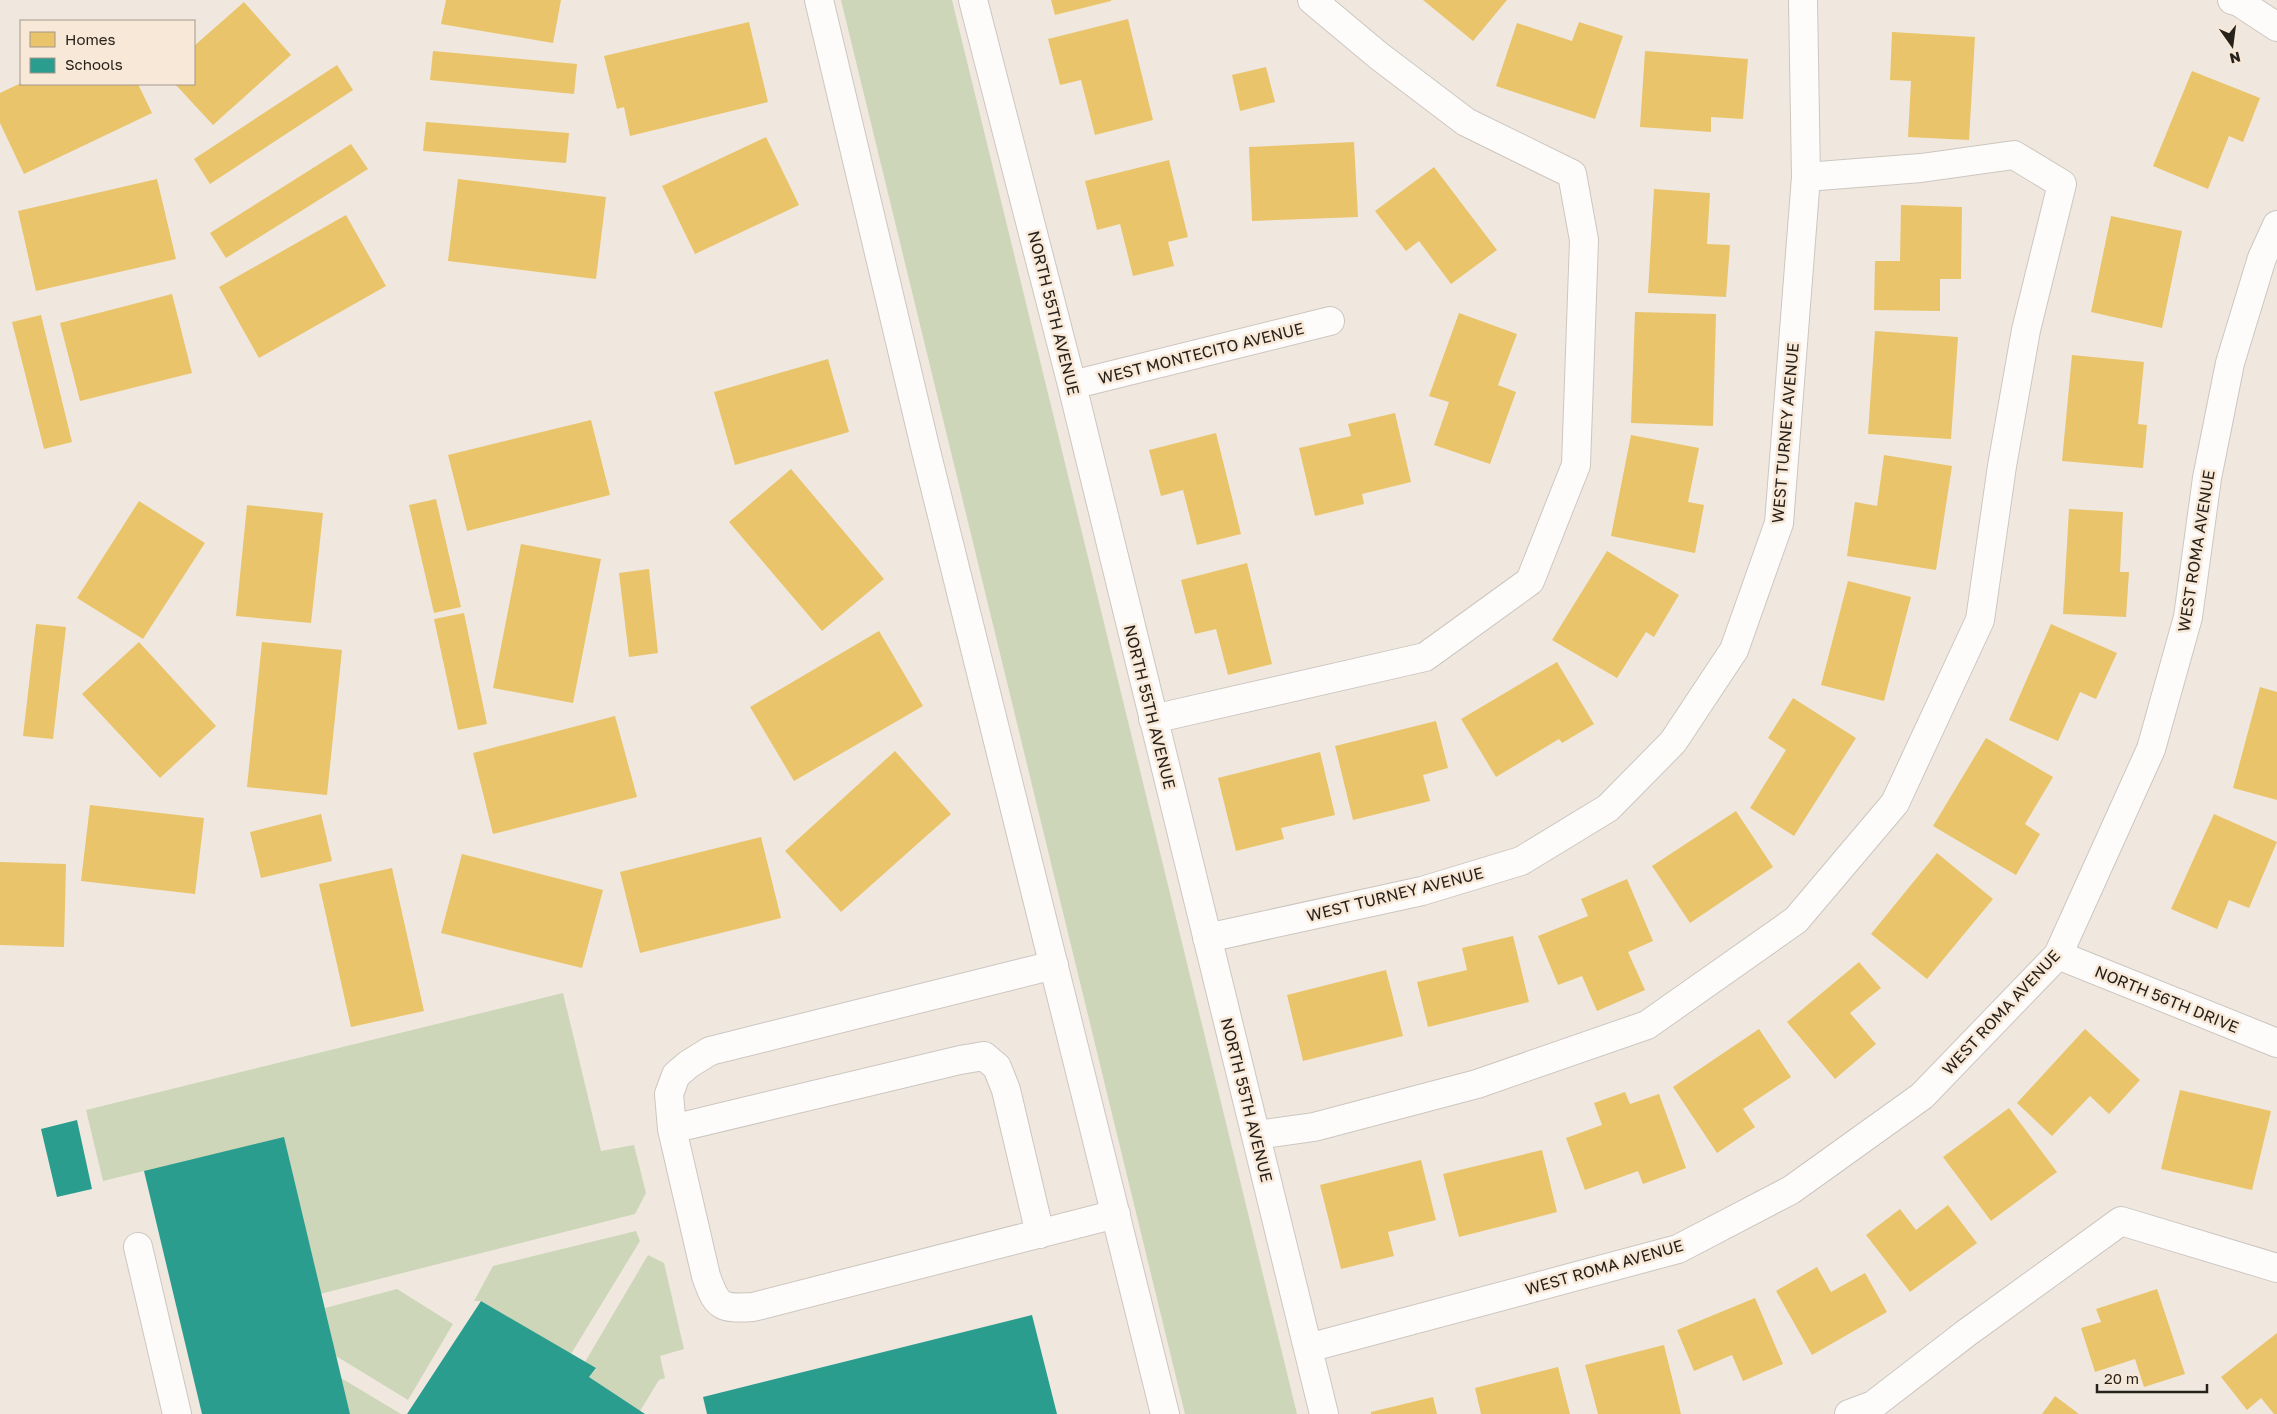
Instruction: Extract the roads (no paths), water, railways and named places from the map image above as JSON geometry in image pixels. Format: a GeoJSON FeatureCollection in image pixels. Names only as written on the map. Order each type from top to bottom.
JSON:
{"type":"FeatureCollection","features":[{"type":"Feature","properties":{"kind":"street"},"geometry":{"type":"LineString","coordinates":[[820,0],[926,451],[1165,1414]]}},
{"type":"Feature","properties":{"kind":"street","name":"NORTH 55TH AVENUE"},"geometry":{"type":"LineString","coordinates":[[973,0],[1072,385],[1324,1414]]}},
{"type":"Feature","properties":{"kind":"street"},"geometry":{"type":"LineString","coordinates":[[1153,719],[1425,657],[1530,581],[1576,465],[1584,240],[1572,174],[1466,122],[1379,56],[1312,0]]}},
{"type":"Feature","properties":{"kind":"street","name":"WEST TURNEY AVENUE"},"geometry":{"type":"LineString","coordinates":[[1207,938],[1422,891],[1522,861],[1608,808],[1674,742],[1734,650],[1779,523],[1806,177],[1803,0]]}},
{"type":"Feature","properties":{"kind":"street"},"geometry":{"type":"LineString","coordinates":[[2232,0],[2239,2],[2277,27]]}},
{"type":"Feature","properties":{"kind":"street"},"geometry":{"type":"LineString","coordinates":[[1256,1135],[1314,1127],[1477,1084],[1647,1025],[1796,920],[1895,803],[1980,620],[2002,466],[2026,330],[2062,184],[2014,155],[1921,168],[1806,177]]}},
{"type":"Feature","properties":{"kind":"street","name":"WEST ROMA AVENUE"},"geometry":{"type":"LineString","coordinates":[[1308,1348],[1678,1249],[1791,1190],[1922,1096],[2058,956],[2151,749],[2188,617],[2207,478],[2230,363],[2262,258],[2277,225]]}},
{"type":"Feature","properties":{"kind":"street","name":"WEST MONTECITO AVENUE"},"geometry":{"type":"LineString","coordinates":[[1072,385],[1330,320]]}},
{"type":"Feature","properties":{"kind":"street","name":"NORTH 56TH DRIVE"},"geometry":{"type":"LineString","coordinates":[[2058,956],[2277,1043]]}},
{"type":"Feature","properties":{"kind":"street"},"geometry":{"type":"LineString","coordinates":[[1054,965],[710,1051],[676,1075],[669,1094],[672,1129],[706,1276],[714,1299],[729,1308],[753,1307],[1116,1214]]}},
{"type":"Feature","properties":{"kind":"street"},"geometry":{"type":"LineString","coordinates":[[672,1129],[960,1060],[984,1056],[997,1067],[1006,1090],[1040,1234]]}},
{"type":"Feature","properties":{"kind":"street"},"geometry":{"type":"LineString","coordinates":[[1849,1414],[1873,1405],[1965,1334],[2121,1221],[2277,1268]]}},
{"type":"Feature","properties":{"kind":"street"},"geometry":{"type":"LineString","coordinates":[[138,1247],[177,1414]]}}]}
